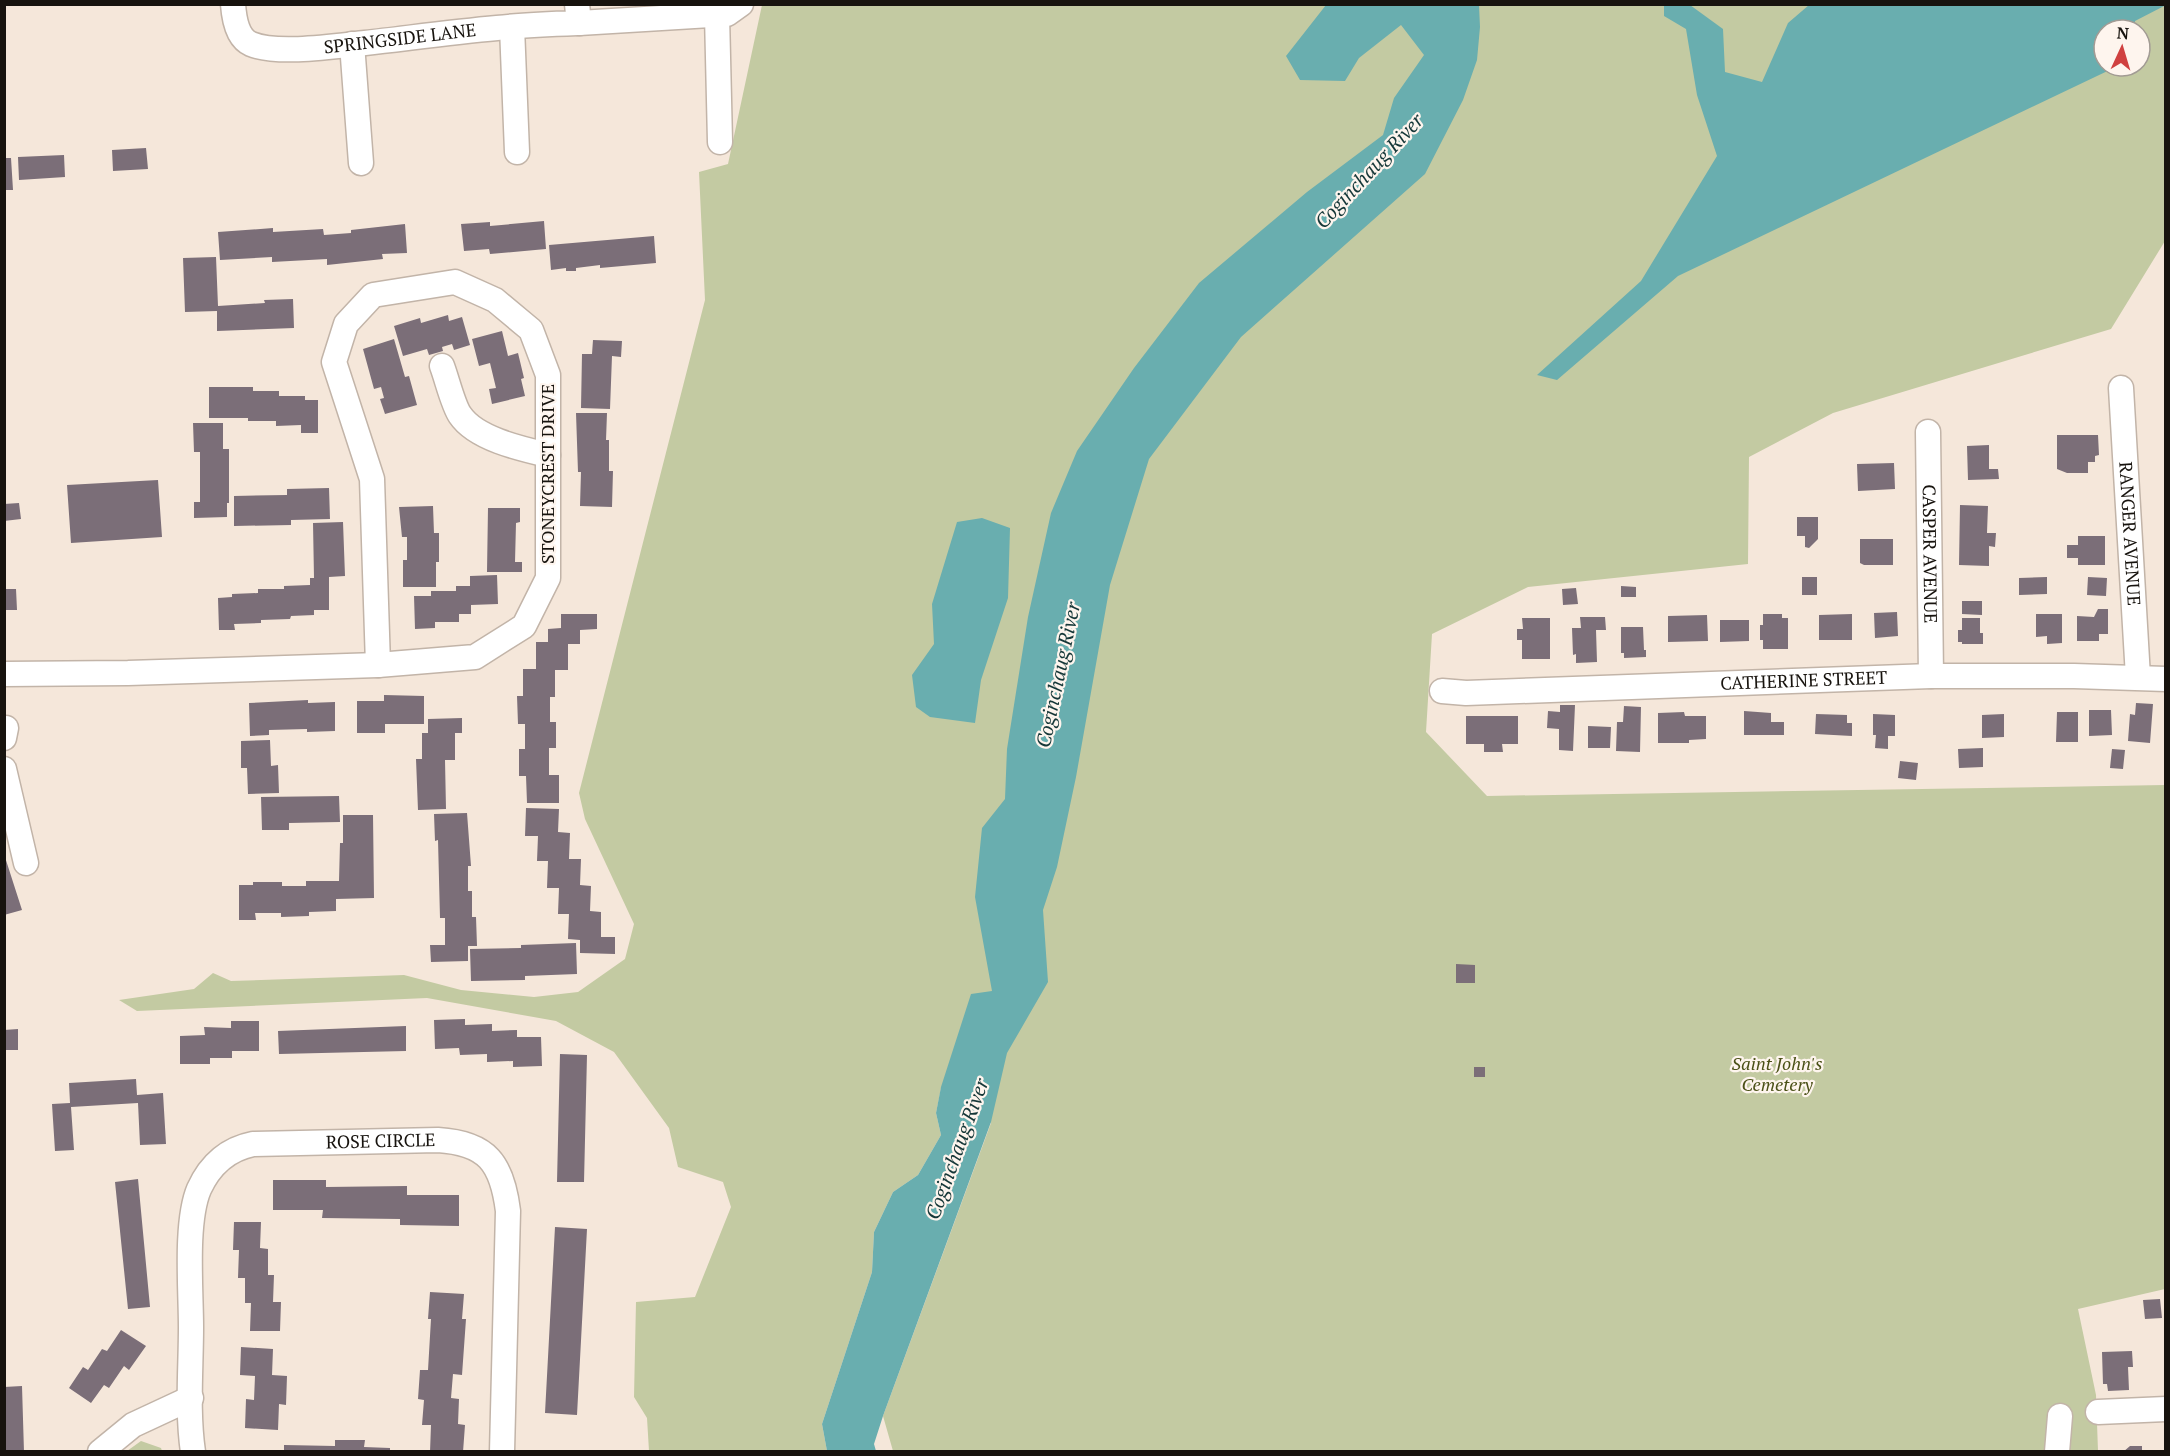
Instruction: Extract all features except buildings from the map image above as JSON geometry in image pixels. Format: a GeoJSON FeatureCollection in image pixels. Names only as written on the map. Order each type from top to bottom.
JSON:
{"type":"FeatureCollection","features":[{"type":"Feature","properties":{"kind":"street","name":"SPRINGSIDE LANE"},"geometry":{"type":"LineString","coordinates":[[233,4],[235,23],[245,41],[268,48],[314,49],[512,27],[578,14],[717,15]]}},
{"type":"Feature","properties":{"kind":"street"},"geometry":{"type":"LineString","coordinates":[[720,142],[717,15],[728,14],[741,4]]}},
{"type":"Feature","properties":{"kind":"street"},"geometry":{"type":"LineString","coordinates":[[512,27],[518,152]]}},
{"type":"Feature","properties":{"kind":"street"},"geometry":{"type":"LineString","coordinates":[[352,44],[361,163]]}},
{"type":"Feature","properties":{"kind":"street","name":"STONEYCREST DRIVE"},"geometry":{"type":"LineString","coordinates":[[4,674],[128,673],[378,665],[476,657],[524,626],[548,578],[548,375],[531,330],[495,300],[455,282],[373,296],[346,324],[334,362],[372,479],[378,665]]}},
{"type":"Feature","properties":{"kind":"street"},"geometry":{"type":"LineString","coordinates":[[442,366],[459,415],[474,428],[510,446],[548,455]]}},
{"type":"Feature","properties":{"kind":"street","name":"RANGER AVENUE"},"geometry":{"type":"LineString","coordinates":[[2121,388],[2138,677]]}},
{"type":"Feature","properties":{"kind":"street","name":"CASPER AVENUE"},"geometry":{"type":"LineString","coordinates":[[1928,432],[1931,676]]}},
{"type":"Feature","properties":{"kind":"street","name":"CATHERINE STREET"},"geometry":{"type":"LineString","coordinates":[[1442,691],[1466,693],[1931,676],[2166,679]]}},
{"type":"Feature","properties":{"kind":"street"},"geometry":{"type":"LineString","coordinates":[[4,769],[26,863]]}},
{"type":"Feature","properties":{"kind":"street","name":"ROSE CIRCLE"},"geometry":{"type":"LineString","coordinates":[[193,1452],[191,1224],[200,1188],[223,1156],[238,1147],[274,1143],[438,1140],[465,1143],[486,1155],[499,1173],[505,1192],[507,1205],[502,1452]]}},
{"type":"Feature","properties":{"kind":"street"},"geometry":{"type":"LineString","coordinates":[[100,1452],[133,1425],[191,1398]]}},
{"type":"Feature","properties":{"kind":"street"},"geometry":{"type":"LineString","coordinates":[[2098,1412],[2166,1409]]}},
{"type":"Feature","properties":{"kind":"street"},"geometry":{"type":"LineString","coordinates":[[2057,1452],[2060,1416]]}},
{"type":"Feature","properties":{"kind":"green space","name":"Saint John's Cemetery"},"geometry":{"type":"Polygon","coordinates":[[[762,5],[2165,5],[2165,241],[2111,329],[1833,413],[1749,457],[1748,564],[1528,587],[1432,634],[1426,732],[1487,796],[2165,785],[2165,1289],[2078,1309],[2096,1395],[2098,1451],[893,1451],[883,1416],[991,1123],[941,1088],[936,1113],[941,1135],[918,1175],[893,1192],[874,1232],[872,1272],[822,1424],[827,1451],[649,1451],[647,1418],[634,1397],[636,1302],[695,1297],[731,1207],[723,1182],[678,1167],[669,1128],[614,1052],[556,1021],[427,998],[137,1011],[119,1000],[194,989],[213,973],[231,981],[404,975],[461,990],[534,997],[578,992],[625,959],[634,924],[585,819],[579,793],[705,300],[699,172],[728,164],[762,5]]]}},
{"type":"Feature","properties":{"kind":"green space"},"geometry":{"type":"Polygon","coordinates":[[[141,1441],[161,1448],[162,1451],[127,1451],[141,1441]]]}},
{"type":"Feature","properties":{"kind":"water","name":"Coginchaug River"},"geometry":{"type":"Polygon","coordinates":[[[1326,5],[1479,5],[1477,60],[1463,100],[1425,174],[1241,337],[1149,459],[1110,585],[1076,777],[1057,867],[1043,910],[1048,982],[1007,1053],[991,1122],[883,1416],[874,1444],[876,1451],[827,1451],[822,1424],[872,1272],[874,1232],[893,1192],[918,1175],[941,1135],[936,1113],[941,1087],[971,994],[992,991],[975,897],[982,828],[1005,799],[1007,749],[1028,617],[1051,513],[1077,451],[1134,368],[1199,283],[1307,192],[1383,135],[1394,98],[1424,55],[1401,25],[1359,58],[1345,81],[1300,80],[1286,56],[1326,5]]]}},
{"type":"Feature","properties":{"kind":"water"},"geometry":{"type":"Polygon","coordinates":[[[1664,5],[1690,5],[1723,29],[1725,72],[1762,82],[1788,23],[1809,5],[2166,5],[2141,18],[2092,18],[2093,78],[1678,276],[1557,380],[1537,375],[1641,281],[1717,156],[1697,95],[1686,29],[1664,16],[1664,5]]]}},
{"type":"Feature","properties":{"kind":"water"},"geometry":{"type":"Polygon","coordinates":[[[982,518],[1010,528],[1008,598],[981,680],[975,723],[930,717],[916,707],[912,675],[934,644],[932,604],[957,522],[982,518]]]}}]}
